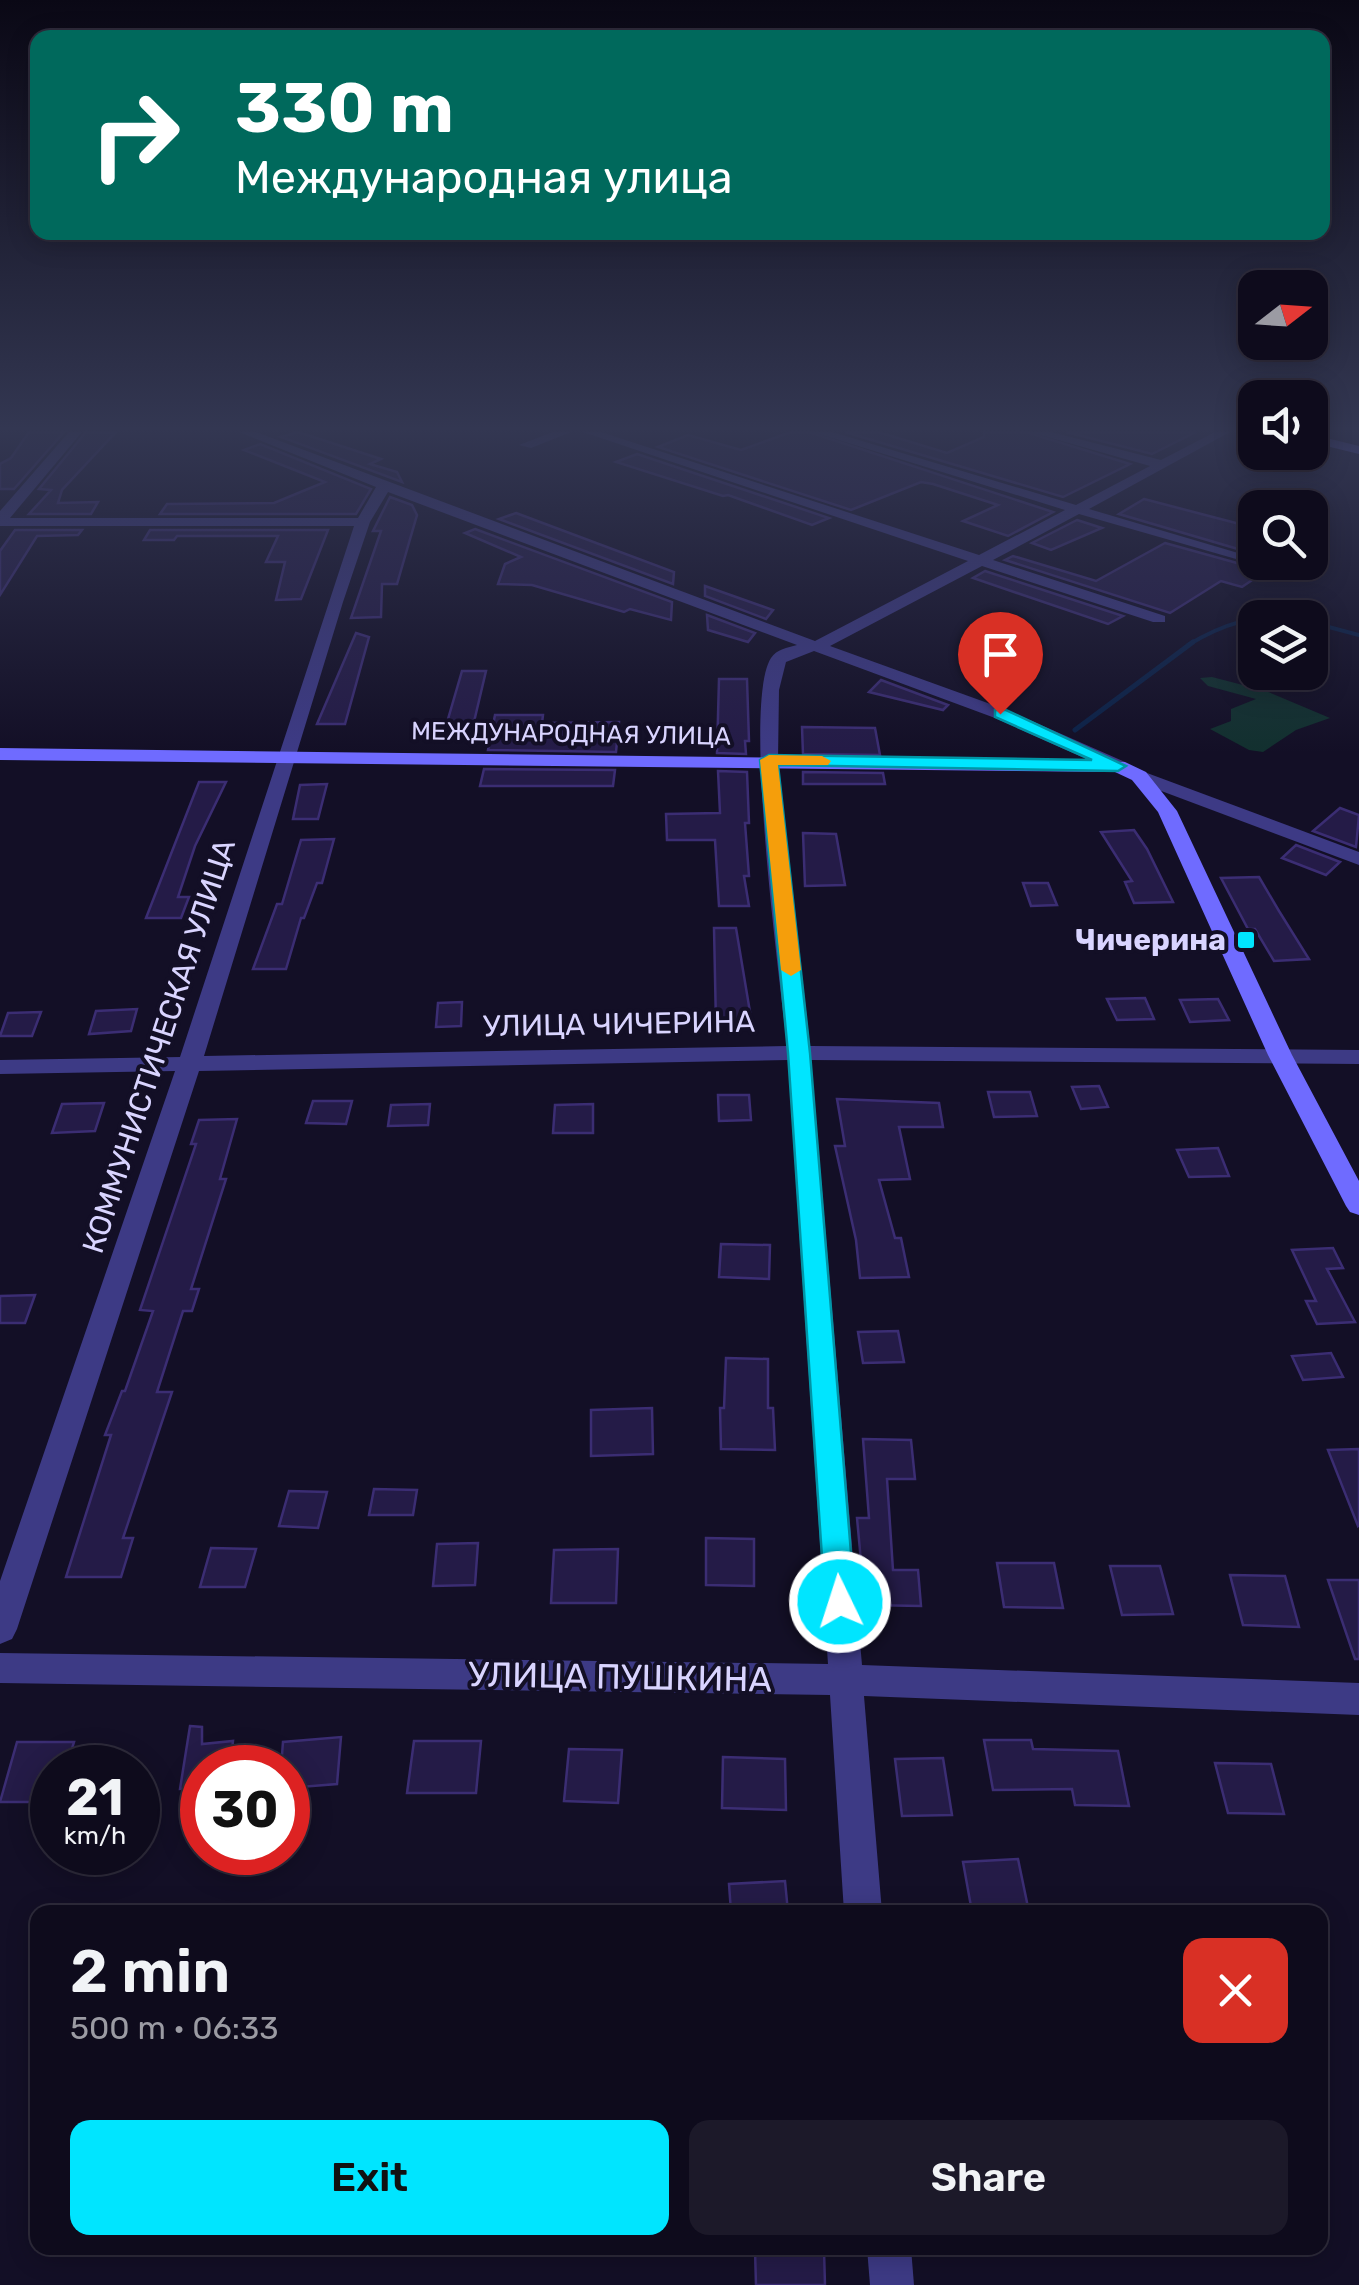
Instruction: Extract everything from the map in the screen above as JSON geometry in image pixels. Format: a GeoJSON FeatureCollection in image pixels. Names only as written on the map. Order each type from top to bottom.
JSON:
{"type":"FeatureCollection","features":[{"type":"Feature","properties":{"kind":"street","name":"КОММУНИСТИЧЕСКАЯ УЛИЦА"},"geometry":{"type":"LineString","coordinates":[[0,1629],[190,1063],[357,539]]}},
{"type":"Feature","properties":{"kind":"street"},"geometry":{"type":"LineString","coordinates":[[528,539],[1000,714],[1128,770],[1359,858]]}},
{"type":"Feature","properties":{"kind":"street"},"geometry":{"type":"LineString","coordinates":[[915,539],[1160,619]]}},
{"type":"Feature","properties":{"kind":"street"},"geometry":{"type":"LineString","coordinates":[[862,1905],[799,1053],[769,760],[770,690],[778,660],[786,653],[820,645],[1022,539]]}},
{"type":"Feature","properties":{"kind":"street"},"geometry":{"type":"LineString","coordinates":[[1175,539],[1238,558]]}},
{"type":"Feature","properties":{"kind":"street","name":"МЕЖДУНАРОДНАЯ УЛИЦА"},"geometry":{"type":"LineString","coordinates":[[0,754],[769,760],[1128,770]]}},
{"type":"Feature","properties":{"kind":"street"},"geometry":{"type":"LineString","coordinates":[[1128,770],[1167,811],[1280,1055],[1359,1206]]}},
{"type":"Feature","properties":{"kind":"street","name":"УЛИЦА ЧИЧЕРИНА"},"geometry":{"type":"LineString","coordinates":[[0,1067],[799,1053],[1359,1057]]}},
{"type":"Feature","properties":{"kind":"street","name":"УЛИЦА ПУШКИНА"},"geometry":{"type":"LineString","coordinates":[[0,1668],[846,1680],[1359,1699]]}},
{"type":"Feature","properties":{"kind":"street"},"geometry":{"type":"LineString","coordinates":[[890,2255],[892,2285]]}},
{"type":"Feature","properties":{"kind":"green space"},"geometry":{"type":"Polygon","coordinates":[[[1200,678],[1238,684],[1238,690],[1266,691],[1330,718],[1296,730],[1263,752],[1249,750],[1210,729],[1231,721],[1231,709],[1256,699],[1208,686],[1200,678]]]}},
{"type":"Feature","properties":{"kind":"building"},"geometry":{"type":"Polygon","coordinates":[[[9,539],[35,539],[0,595],[0,551],[9,539]]]}},
{"type":"Feature","properties":{"kind":"building"},"geometry":{"type":"Polygon","coordinates":[[[277,539],[325,539],[301,599],[276,600],[285,562],[266,562],[277,539]]]}},
{"type":"Feature","properties":{"kind":"building"},"geometry":{"type":"Polygon","coordinates":[[[378,539],[410,539],[397,584],[382,584],[381,617],[351,618],[378,539]]]}},
{"type":"Feature","properties":{"kind":"building"},"geometry":{"type":"Polygon","coordinates":[[[478,539],[501,539],[672,602],[671,620],[630,609],[624,612],[532,585],[498,584],[505,564],[521,557],[478,539]]]}},
{"type":"Feature","properties":{"kind":"building"},"geometry":{"type":"Polygon","coordinates":[[[552,539],[585,539],[674,572],[673,584],[552,539]]]}},
{"type":"Feature","properties":{"kind":"building"},"geometry":{"type":"Polygon","coordinates":[[[1041,539],[1077,539],[1051,550],[1032,543],[1041,539]]]}},
{"type":"Feature","properties":{"kind":"building"},"geometry":{"type":"Polygon","coordinates":[[[1203,539],[1238,539],[1238,549],[1203,539]]]}},
{"type":"Feature","properties":{"kind":"building"},"geometry":{"type":"Polygon","coordinates":[[[1165,543],[1238,563],[1238,580],[1252,580],[1242,587],[1221,581],[1170,613],[1005,560],[1013,556],[1096,581],[1165,543]]]}},
{"type":"Feature","properties":{"kind":"building"},"geometry":{"type":"Polygon","coordinates":[[[985,571],[1123,616],[1108,624],[973,578],[985,571]]]}},
{"type":"Feature","properties":{"kind":"building"},"geometry":{"type":"Polygon","coordinates":[[[705,586],[773,610],[766,619],[705,596],[705,586]]]}},
{"type":"Feature","properties":{"kind":"building"},"geometry":{"type":"Polygon","coordinates":[[[707,615],[755,633],[748,642],[708,630],[707,615]]]}},
{"type":"Feature","properties":{"kind":"building"},"geometry":{"type":"Polygon","coordinates":[[[356,633],[369,637],[345,724],[317,724],[356,633]]]}},
{"type":"Feature","properties":{"kind":"building"},"geometry":{"type":"Polygon","coordinates":[[[462,671],[486,671],[473,726],[446,726],[462,671]]]}},
{"type":"Feature","properties":{"kind":"building"},"geometry":{"type":"Polygon","coordinates":[[[719,679],[747,679],[746,754],[717,753],[719,679]]]}},
{"type":"Feature","properties":{"kind":"building"},"geometry":{"type":"Polygon","coordinates":[[[881,680],[948,705],[943,710],[869,692],[881,680]]]}},
{"type":"Feature","properties":{"kind":"building"},"geometry":{"type":"Polygon","coordinates":[[[495,715],[543,715],[542,723],[619,722],[616,752],[488,750],[495,715]]]}},
{"type":"Feature","properties":{"kind":"building"},"geometry":{"type":"Polygon","coordinates":[[[802,727],[875,728],[880,755],[803,754],[802,727]]]}},
{"type":"Feature","properties":{"kind":"building"},"geometry":{"type":"Polygon","coordinates":[[[484,769],[615,770],[613,786],[480,786],[484,769]]]}},
{"type":"Feature","properties":{"kind":"building"},"geometry":{"type":"Polygon","coordinates":[[[718,771],[747,772],[749,876],[744,876],[749,906],[719,906],[715,840],[667,840],[666,814],[720,813],[718,771]]]}},
{"type":"Feature","properties":{"kind":"building"},"geometry":{"type":"Polygon","coordinates":[[[803,772],[883,773],[885,784],[803,784],[803,772]]]}},
{"type":"Feature","properties":{"kind":"building"},"geometry":{"type":"Polygon","coordinates":[[[199,782],[226,782],[195,846],[178,897],[189,897],[181,918],[146,918],[199,782]]]}},
{"type":"Feature","properties":{"kind":"building"},"geometry":{"type":"Polygon","coordinates":[[[327,784],[318,819],[293,819],[300,785],[327,784]]]}},
{"type":"Feature","properties":{"kind":"building"},"geometry":{"type":"Polygon","coordinates":[[[1340,808],[1359,815],[1356,847],[1313,831],[1340,808]]]}},
{"type":"Feature","properties":{"kind":"building"},"geometry":{"type":"Polygon","coordinates":[[[1134,830],[1173,902],[1134,903],[1125,882],[1132,881],[1101,832],[1134,830]]]}},
{"type":"Feature","properties":{"kind":"building"},"geometry":{"type":"Polygon","coordinates":[[[803,833],[836,834],[845,885],[805,886],[803,833]]]}},
{"type":"Feature","properties":{"kind":"building"},"geometry":{"type":"Polygon","coordinates":[[[334,839],[322,883],[317,883],[301,918],[286,969],[253,969],[277,904],[282,904],[301,840],[334,839]]]}},
{"type":"Feature","properties":{"kind":"building"},"geometry":{"type":"Polygon","coordinates":[[[1296,845],[1340,862],[1326,875],[1282,858],[1296,845]]]}},
{"type":"Feature","properties":{"kind":"building"},"geometry":{"type":"Polygon","coordinates":[[[1259,877],[1309,959],[1274,961],[1255,929],[1248,929],[1221,878],[1259,877]]]}},
{"type":"Feature","properties":{"kind":"building"},"geometry":{"type":"Polygon","coordinates":[[[1023,883],[1048,883],[1057,905],[1031,906],[1023,883]]]}},
{"type":"Feature","properties":{"kind":"building"},"geometry":{"type":"Polygon","coordinates":[[[714,928],[736,928],[752,1024],[716,1025],[714,928]]]}},
{"type":"Feature","properties":{"kind":"building"},"geometry":{"type":"Polygon","coordinates":[[[1145,998],[1154,1019],[1117,1020],[1107,999],[1145,998]]]}},
{"type":"Feature","properties":{"kind":"building"},"geometry":{"type":"Polygon","coordinates":[[[1218,999],[1229,1020],[1190,1022],[1180,1000],[1218,999]]]}},
{"type":"Feature","properties":{"kind":"building"},"geometry":{"type":"Polygon","coordinates":[[[462,1002],[461,1026],[436,1027],[438,1003],[462,1002]]]}},
{"type":"Feature","properties":{"kind":"building"},"geometry":{"type":"Polygon","coordinates":[[[137,1009],[131,1031],[89,1034],[96,1011],[137,1009]]]}},
{"type":"Feature","properties":{"kind":"building"},"geometry":{"type":"Polygon","coordinates":[[[41,1012],[32,1036],[0,1036],[8,1013],[41,1012]]]}},
{"type":"Feature","properties":{"kind":"building"},"geometry":{"type":"Polygon","coordinates":[[[1099,1086],[1108,1107],[1081,1109],[1072,1087],[1099,1086]]]}},
{"type":"Feature","properties":{"kind":"building"},"geometry":{"type":"Polygon","coordinates":[[[988,1092],[1030,1092],[1037,1116],[994,1117],[988,1092]]]}},
{"type":"Feature","properties":{"kind":"building"},"geometry":{"type":"Polygon","coordinates":[[[718,1095],[749,1095],[751,1120],[719,1121],[718,1095]]]}},
{"type":"Feature","properties":{"kind":"building"},"geometry":{"type":"Polygon","coordinates":[[[837,1099],[939,1103],[943,1127],[899,1127],[910,1179],[879,1180],[895,1238],[901,1238],[909,1277],[860,1278],[856,1240],[835,1146],[845,1146],[837,1099]]]}},
{"type":"Feature","properties":{"kind":"building"},"geometry":{"type":"Polygon","coordinates":[[[313,1101],[352,1101],[346,1124],[306,1123],[313,1101]]]}},
{"type":"Feature","properties":{"kind":"building"},"geometry":{"type":"Polygon","coordinates":[[[104,1103],[95,1131],[52,1133],[62,1104],[104,1103]]]}},
{"type":"Feature","properties":{"kind":"building"},"geometry":{"type":"Polygon","coordinates":[[[430,1104],[428,1125],[388,1126],[391,1105],[430,1104]]]}},
{"type":"Feature","properties":{"kind":"building"},"geometry":{"type":"Polygon","coordinates":[[[593,1104],[593,1133],[553,1133],[555,1105],[593,1104]]]}},
{"type":"Feature","properties":{"kind":"building"},"geometry":{"type":"Polygon","coordinates":[[[237,1119],[220,1179],[226,1179],[191,1289],[199,1289],[192,1311],[183,1311],[157,1392],[172,1392],[123,1538],[133,1538],[121,1577],[66,1577],[111,1435],[105,1435],[153,1311],[140,1310],[196,1144],[191,1144],[199,1120],[237,1119]]]}},
{"type":"Feature","properties":{"kind":"building"},"geometry":{"type":"Polygon","coordinates":[[[1218,1148],[1229,1176],[1189,1177],[1177,1150],[1218,1148]]]}},
{"type":"Feature","properties":{"kind":"building"},"geometry":{"type":"Polygon","coordinates":[[[721,1244],[770,1245],[769,1279],[719,1277],[721,1244]]]}},
{"type":"Feature","properties":{"kind":"building"},"geometry":{"type":"Polygon","coordinates":[[[1333,1248],[1343,1268],[1327,1269],[1355,1322],[1317,1324],[1306,1301],[1316,1301],[1292,1250],[1333,1248]]]}},
{"type":"Feature","properties":{"kind":"building"},"geometry":{"type":"Polygon","coordinates":[[[35,1295],[25,1323],[0,1323],[0,1296],[35,1295]]]}},
{"type":"Feature","properties":{"kind":"building"},"geometry":{"type":"Polygon","coordinates":[[[898,1331],[904,1362],[863,1363],[858,1332],[898,1331]]]}},
{"type":"Feature","properties":{"kind":"building"},"geometry":{"type":"Polygon","coordinates":[[[1331,1353],[1343,1377],[1303,1380],[1292,1356],[1331,1353]]]}},
{"type":"Feature","properties":{"kind":"building"},"geometry":{"type":"Polygon","coordinates":[[[726,1358],[768,1359],[768,1408],[773,1408],[775,1450],[721,1449],[720,1408],[724,1408],[726,1358]]]}},
{"type":"Feature","properties":{"kind":"building"},"geometry":{"type":"Polygon","coordinates":[[[652,1408],[653,1454],[591,1456],[591,1410],[652,1408]]]}},
{"type":"Feature","properties":{"kind":"building"},"geometry":{"type":"Polygon","coordinates":[[[863,1439],[911,1440],[915,1479],[887,1479],[893,1570],[918,1570],[921,1606],[865,1605],[857,1518],[869,1518],[863,1439]]]}},
{"type":"Feature","properties":{"kind":"building"},"geometry":{"type":"Polygon","coordinates":[[[1359,1449],[1359,1525],[1358,1526],[1328,1450],[1359,1449]]]}},
{"type":"Feature","properties":{"kind":"building"},"geometry":{"type":"Polygon","coordinates":[[[374,1489],[417,1490],[413,1515],[369,1515],[374,1489]]]}},
{"type":"Feature","properties":{"kind":"building"},"geometry":{"type":"Polygon","coordinates":[[[289,1491],[327,1492],[318,1528],[279,1526],[289,1491]]]}},
{"type":"Feature","properties":{"kind":"building"},"geometry":{"type":"Polygon","coordinates":[[[706,1538],[754,1539],[754,1586],[706,1585],[706,1538]]]}},
{"type":"Feature","properties":{"kind":"building"},"geometry":{"type":"Polygon","coordinates":[[[478,1543],[475,1585],[433,1586],[437,1544],[478,1543]]]}},
{"type":"Feature","properties":{"kind":"building"},"geometry":{"type":"Polygon","coordinates":[[[211,1548],[256,1549],[245,1587],[200,1587],[211,1548]]]}},
{"type":"Feature","properties":{"kind":"building"},"geometry":{"type":"Polygon","coordinates":[[[618,1549],[616,1603],[551,1603],[554,1550],[618,1549]]]}},
{"type":"Feature","properties":{"kind":"building"},"geometry":{"type":"Polygon","coordinates":[[[997,1563],[1054,1563],[1063,1608],[1004,1607],[997,1563]]]}},
{"type":"Feature","properties":{"kind":"building"},"geometry":{"type":"Polygon","coordinates":[[[1110,1566],[1160,1566],[1173,1614],[1122,1615],[1110,1566]]]}},
{"type":"Feature","properties":{"kind":"building"},"geometry":{"type":"Polygon","coordinates":[[[1230,1575],[1285,1576],[1299,1627],[1243,1625],[1230,1575]]]}},
{"type":"Feature","properties":{"kind":"building"},"geometry":{"type":"Polygon","coordinates":[[[1328,1580],[1359,1580],[1359,1659],[1355,1659],[1328,1580]]]}},
{"type":"Feature","properties":{"kind":"building"},"geometry":{"type":"Polygon","coordinates":[[[190,1726],[202,1727],[202,1744],[233,1741],[233,1745],[187,1745],[190,1726]]]}},
{"type":"Feature","properties":{"kind":"building"},"geometry":{"type":"Polygon","coordinates":[[[341,1737],[337,1784],[310,1786],[310,1745],[283,1745],[341,1737]]]}},
{"type":"Feature","properties":{"kind":"building"},"geometry":{"type":"Polygon","coordinates":[[[984,1740],[1031,1740],[1033,1749],[1118,1751],[1129,1806],[1075,1805],[1072,1789],[993,1790],[984,1740]]]}},
{"type":"Feature","properties":{"kind":"building"},"geometry":{"type":"Polygon","coordinates":[[[414,1741],[481,1741],[476,1793],[407,1793],[414,1741]]]}},
{"type":"Feature","properties":{"kind":"building"},"geometry":{"type":"Polygon","coordinates":[[[17,1742],[74,1742],[30,1745],[30,1802],[0,1802],[17,1742]]]}},
{"type":"Feature","properties":{"kind":"building"},"geometry":{"type":"Polygon","coordinates":[[[569,1749],[622,1750],[618,1803],[564,1801],[569,1749]]]}},
{"type":"Feature","properties":{"kind":"building"},"geometry":{"type":"Polygon","coordinates":[[[723,1757],[785,1759],[786,1810],[722,1808],[723,1757]]]}},
{"type":"Feature","properties":{"kind":"building"},"geometry":{"type":"Polygon","coordinates":[[[943,1758],[952,1815],[902,1816],[895,1759],[943,1758]]]}},
{"type":"Feature","properties":{"kind":"building"},"geometry":{"type":"Polygon","coordinates":[[[1215,1763],[1271,1764],[1284,1814],[1228,1813],[1215,1763]]]}},
{"type":"Feature","properties":{"kind":"building"},"geometry":{"type":"Polygon","coordinates":[[[1018,1859],[1028,1905],[971,1905],[963,1862],[1018,1859]]]}},
{"type":"Feature","properties":{"kind":"building"},"geometry":{"type":"Polygon","coordinates":[[[785,1881],[787,1905],[730,1905],[729,1884],[785,1881]]]}},
{"type":"Feature","properties":{"kind":"building"},"geometry":{"type":"Polygon","coordinates":[[[755,2255],[824,2255],[825,2285],[756,2285],[755,2255]]]}},
{"type":"Feature","properties":{"kind":"waterway"},"geometry":{"type":"LineString","coordinates":[[1192,643],[1238,622]]}},
{"type":"Feature","properties":{"kind":"waterway"},"geometry":{"type":"LineString","coordinates":[[1328,627],[1359,635]]}},
{"type":"Feature","properties":{"kind":"waterway"},"geometry":{"type":"LineString","coordinates":[[1075,730],[1192,643]]}},
{"type":"Feature","properties":{"kind":"slow traffic"},"geometry":{"type":"LineString","coordinates":[[791,970],[769,760],[822,761]]}},
{"type":"Feature","properties":{"kind":"place","name":"Чичерина"},"geometry":{"type":"Point","coordinates":[1246,940]}},
{"type":"Feature","properties":{"kind":"route"},"geometry":{"type":"LineString","coordinates":[[840,1602],[799,1053],[769,760],[1118,766],[1000,714]]}}]}
